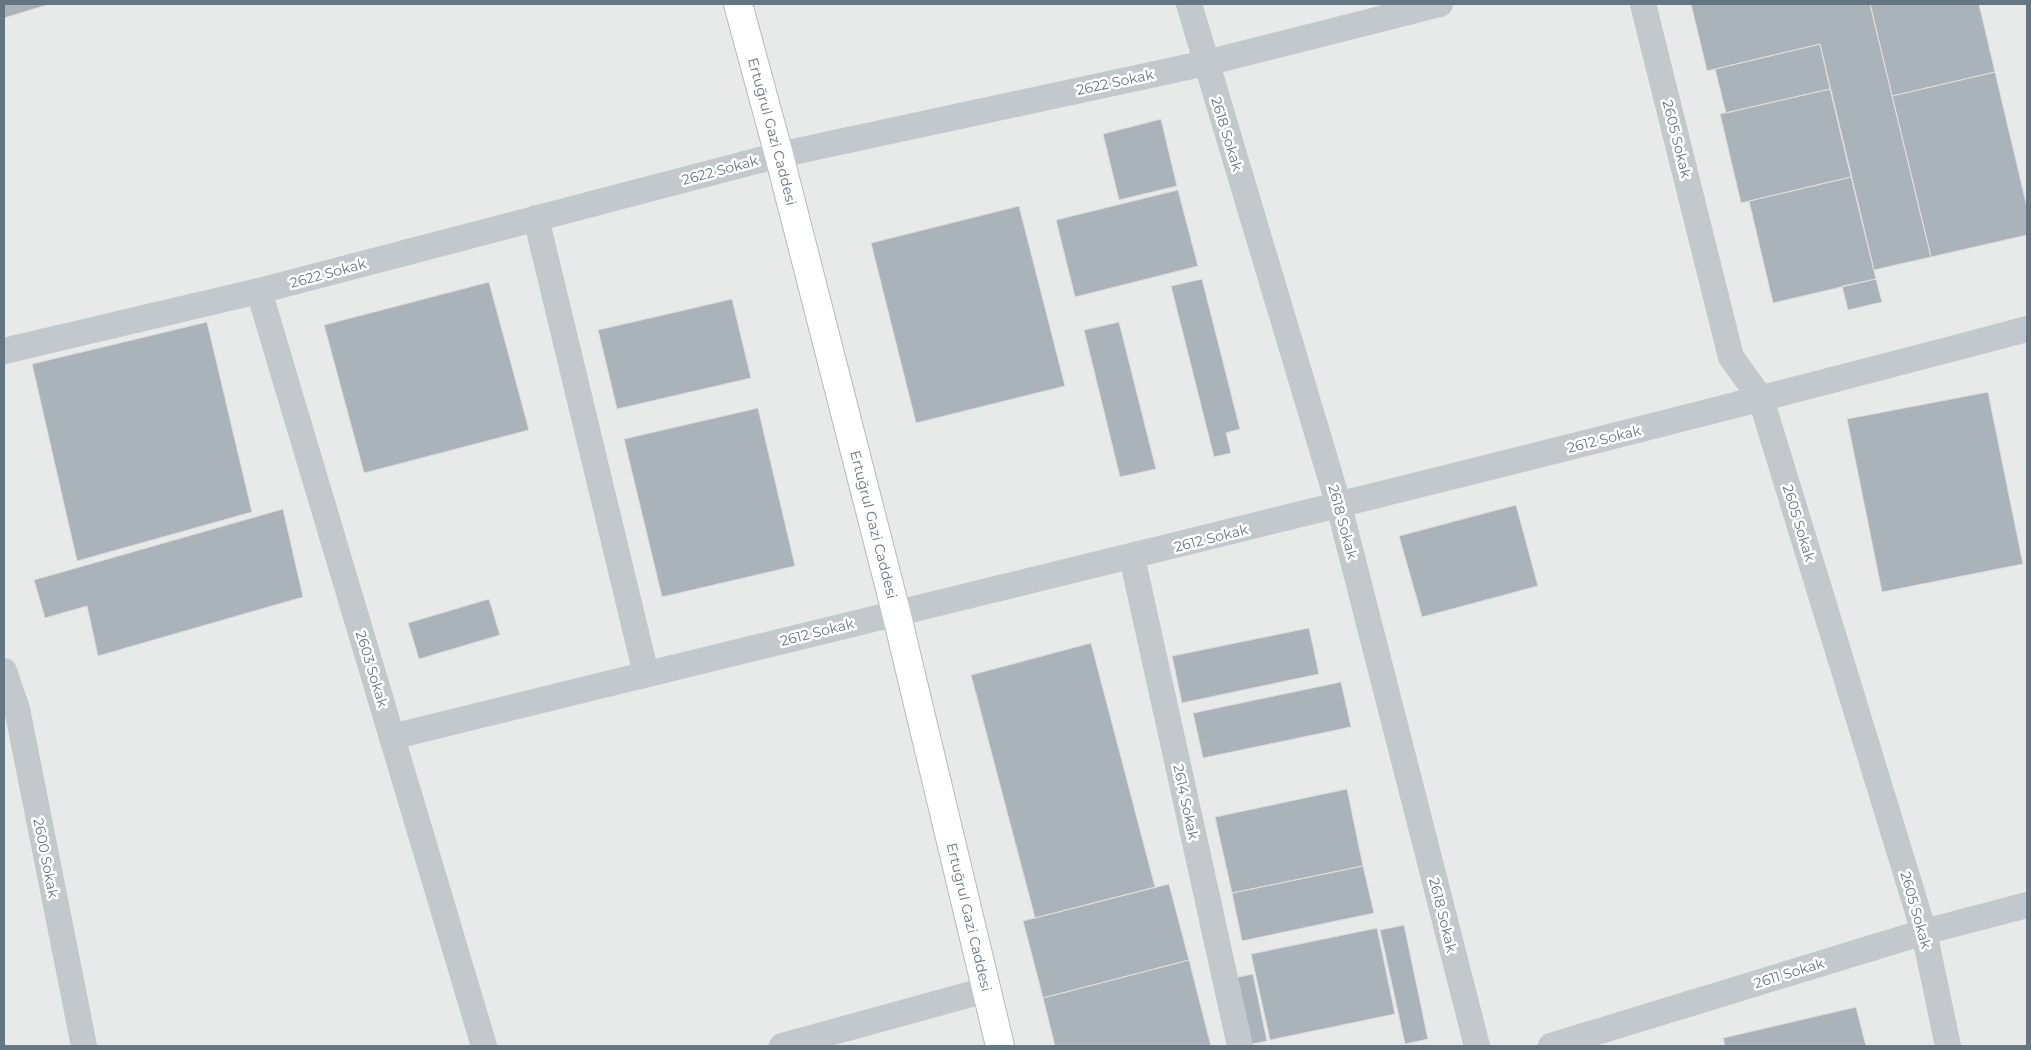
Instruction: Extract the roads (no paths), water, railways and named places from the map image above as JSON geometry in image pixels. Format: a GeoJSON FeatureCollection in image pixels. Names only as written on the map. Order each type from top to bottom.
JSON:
{"type":"FeatureCollection","features":[{"type":"Feature","properties":{"kind":"main road","name":"Ertuğrul Gazi Caddesi"},"geometry":{"type":"LineString","coordinates":[[738,4],[779,154],[896,612],[1000,1046]]}},
{"type":"Feature","properties":{"kind":"street","name":"2618 Sokak"},"geometry":{"type":"LineString","coordinates":[[1189,4],[1339,506],[1477,1046]]}},
{"type":"Feature","properties":{"kind":"street","name":"2622 Sokak"},"geometry":{"type":"LineString","coordinates":[[4,351],[259,291],[779,154],[1206,63],[1440,4]]}},
{"type":"Feature","properties":{"kind":"street","name":"2605 Sokak"},"geometry":{"type":"LineString","coordinates":[[1643,4],[1732,357],[1761,399],[1924,932],[1948,1046]]}},
{"type":"Feature","properties":{"kind":"street"},"geometry":{"type":"LineString","coordinates":[[536,218],[646,674]]}},
{"type":"Feature","properties":{"kind":"street","name":"2603 Sokak"},"geometry":{"type":"LineString","coordinates":[[259,291],[484,1046]]}},
{"type":"Feature","properties":{"kind":"street","name":"2612 Sokak"},"geometry":{"type":"LineString","coordinates":[[392,737],[896,612],[1339,506],[1761,399],[2027,329]]}},
{"type":"Feature","properties":{"kind":"street","name":"2614 Sokak"},"geometry":{"type":"LineString","coordinates":[[1132,557],[1240,1046]]}},
{"type":"Feature","properties":{"kind":"street","name":"2600 Sokak"},"geometry":{"type":"LineString","coordinates":[[4,671],[17,709],[84,1046]]}},
{"type":"Feature","properties":{"kind":"street","name":"2611 Sokak"},"geometry":{"type":"LineString","coordinates":[[1552,1046],[1924,932],[2027,905]]}},
{"type":"Feature","properties":{"kind":"street"},"geometry":{"type":"LineString","coordinates":[[782,1046],[986,990]]}}]}
